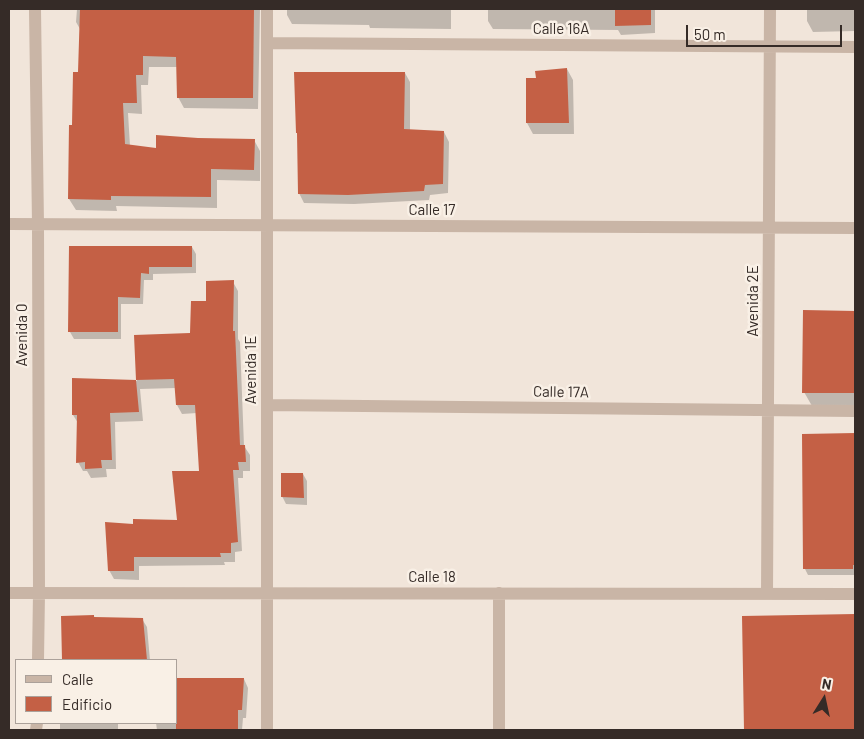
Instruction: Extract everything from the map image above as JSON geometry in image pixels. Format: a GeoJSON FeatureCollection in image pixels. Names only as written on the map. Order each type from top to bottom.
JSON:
{"type":"FeatureCollection","features":[{"type":"Feature","properties":{"kind":"street","name":"Avenida 0"},"geometry":{"type":"LineString","coordinates":[[35,9],[38,224],[38,659]]}},
{"type":"Feature","properties":{"kind":"street","name":"Avenida 1E"},"geometry":{"type":"LineString","coordinates":[[267,9],[267,730]]}},
{"type":"Feature","properties":{"kind":"street","name":"Avenida 2E"},"geometry":{"type":"LineString","coordinates":[[767,594],[770,9]]}},
{"type":"Feature","properties":{"kind":"street","name":"Calle 16A"},"geometry":{"type":"LineString","coordinates":[[267,43],[855,47]]}},
{"type":"Feature","properties":{"kind":"street","name":"Calle 17"},"geometry":{"type":"LineString","coordinates":[[9,224],[855,228]]}},
{"type":"Feature","properties":{"kind":"street","name":"Calle 17A"},"geometry":{"type":"LineString","coordinates":[[267,405],[855,411]]}},
{"type":"Feature","properties":{"kind":"street","name":"Calle 18"},"geometry":{"type":"LineString","coordinates":[[9,593],[855,594]]}},
{"type":"Feature","properties":{"kind":"street"},"geometry":{"type":"LineString","coordinates":[[499,594],[499,730]]}},
{"type":"Feature","properties":{"kind":"building"},"geometry":{"type":"Polygon","coordinates":[[[80,9],[254,9],[253,98],[177,98],[176,57],[143,56],[143,75],[136,75],[137,103],[123,103],[125,144],[156,148],[156,135],[255,139],[254,170],[211,169],[211,197],[111,196],[111,200],[68,199],[69,125],[72,125],[73,72],[78,72],[80,9]]]}},
{"type":"Feature","properties":{"kind":"building"},"geometry":{"type":"Polygon","coordinates":[[[615,9],[651,9],[651,25],[615,26],[615,9]]]}},
{"type":"Feature","properties":{"kind":"building"},"geometry":{"type":"Polygon","coordinates":[[[567,68],[569,123],[526,123],[526,78],[536,78],[535,71],[567,68]]]}},
{"type":"Feature","properties":{"kind":"building"},"geometry":{"type":"Polygon","coordinates":[[[294,72],[405,72],[404,129],[444,131],[443,184],[425,185],[424,191],[348,195],[298,194],[294,72]]]}},
{"type":"Feature","properties":{"kind":"building"},"geometry":{"type":"Polygon","coordinates":[[[69,246],[192,246],[192,267],[149,267],[149,274],[141,273],[140,298],[118,297],[118,332],[68,332],[69,246]]]}},
{"type":"Feature","properties":{"kind":"building"},"geometry":{"type":"Polygon","coordinates":[[[234,280],[233,331],[235,331],[240,445],[245,445],[246,462],[238,462],[239,470],[233,470],[238,542],[231,543],[231,553],[220,553],[221,557],[134,557],[134,571],[108,571],[105,522],[133,524],[133,519],[177,520],[172,471],[199,471],[195,405],[176,405],[174,379],[136,380],[134,335],[190,333],[191,301],[206,301],[206,281],[234,280]]]}},
{"type":"Feature","properties":{"kind":"building"},"geometry":{"type":"Polygon","coordinates":[[[803,310],[855,311],[855,393],[802,393],[803,310]]]}},
{"type":"Feature","properties":{"kind":"building"},"geometry":{"type":"Polygon","coordinates":[[[72,378],[136,380],[139,412],[110,413],[112,460],[101,460],[102,468],[85,469],[85,462],[76,463],[77,415],[72,415],[72,378]]]}},
{"type":"Feature","properties":{"kind":"building"},"geometry":{"type":"Polygon","coordinates":[[[855,433],[855,565],[853,565],[853,569],[803,569],[802,434],[855,433]]]}},
{"type":"Feature","properties":{"kind":"building"},"geometry":{"type":"Polygon","coordinates":[[[281,473],[303,473],[304,498],[281,497],[281,473]]]}},
{"type":"Feature","properties":{"kind":"building"},"geometry":{"type":"Polygon","coordinates":[[[855,614],[855,730],[744,730],[742,616],[855,614]]]}},
{"type":"Feature","properties":{"kind":"building"},"geometry":{"type":"Polygon","coordinates":[[[94,615],[94,617],[143,618],[147,659],[62,659],[61,616],[94,615]]]}},
{"type":"Feature","properties":{"kind":"building"},"geometry":{"type":"Polygon","coordinates":[[[178,678],[244,678],[242,710],[238,710],[238,730],[176,730],[176,724],[178,724],[178,678]]]}}]}
